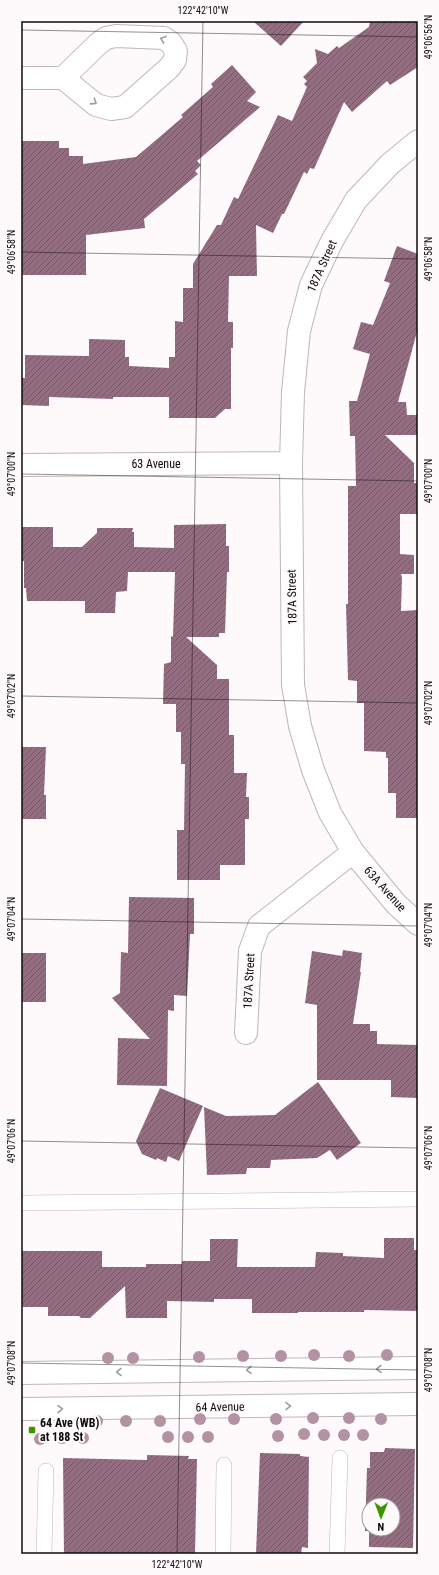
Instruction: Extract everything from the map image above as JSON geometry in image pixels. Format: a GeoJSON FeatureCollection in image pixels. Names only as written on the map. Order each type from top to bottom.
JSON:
{"type":"FeatureCollection","features":[{"type":"Feature","properties":{"kind":"street"},"geometry":{"type":"LineString","coordinates":[[21,78],[63,78],[96,105],[111,109],[125,106],[169,68],[175,60],[176,51],[171,42],[164,38],[116,36],[106,38],[63,78]]}},
{"type":"Feature","properties":{"kind":"street","name":"187A Street"},"geometry":{"type":"LineString","coordinates":[[246,1033],[250,951],[259,926],[353,852],[330,813],[313,770],[300,726],[293,685],[291,463],[293,392],[299,331],[311,285],[332,240],[356,200],[390,164],[418,141]]}},
{"type":"Feature","properties":{"kind":"street","name":"63 Avenue"},"geometry":{"type":"LineString","coordinates":[[21,465],[291,463]]}},
{"type":"Feature","properties":{"kind":"street","name":"63A Avenue"},"geometry":{"type":"LineString","coordinates":[[353,852],[396,904],[418,924]]}},
{"type":"Feature","properties":{"kind":"street"},"geometry":{"type":"LineString","coordinates":[[21,1373],[418,1368]]}},
{"type":"Feature","properties":{"kind":"street","name":"64 Avenue"},"geometry":{"type":"LineString","coordinates":[[21,1409],[418,1404]]}},
{"type":"Feature","properties":{"kind":"lane"},"geometry":{"type":"LineString","coordinates":[[21,1203],[418,1198]]}},
{"type":"Feature","properties":{"kind":"lane"},"geometry":{"type":"LineString","coordinates":[[337,1554],[340,1458]]}},
{"type":"Feature","properties":{"kind":"lane"},"geometry":{"type":"LineString","coordinates":[[223,1554],[224,1465]]}},
{"type":"Feature","properties":{"kind":"lane"},"geometry":{"type":"LineString","coordinates":[[44,1554],[46,1471]]}},
{"type":"Feature","properties":{"kind":"building"},"geometry":{"type":"Polygon","coordinates":[[[253,21],[304,21],[281,46],[253,21]]]}},
{"type":"Feature","properties":{"kind":"building"},"geometry":{"type":"Polygon","coordinates":[[[370,21],[418,21],[418,67],[390,85],[387,81],[352,112],[344,102],[314,169],[310,168],[307,174],[304,172],[273,233],[256,225],[257,276],[229,276],[228,322],[233,322],[233,348],[231,348],[231,409],[225,409],[215,418],[169,418],[169,397],[113,397],[113,399],[49,397],[49,406],[21,405],[22,378],[25,378],[25,355],[89,356],[89,339],[125,340],[125,357],[129,357],[129,366],[169,368],[169,357],[175,357],[175,321],[183,322],[183,288],[193,288],[193,264],[217,225],[221,225],[234,197],[238,199],[278,115],[292,121],[307,87],[304,84],[307,81],[303,77],[317,63],[315,49],[328,54],[337,46],[339,48],[369,27],[370,21]]]}},
{"type":"Feature","properties":{"kind":"building"},"geometry":{"type":"Polygon","coordinates":[[[232,65],[256,92],[247,101],[260,107],[197,161],[201,165],[195,171],[198,174],[144,219],[145,228],[86,235],[86,275],[21,275],[21,141],[59,141],[59,148],[69,148],[69,156],[83,156],[83,164],[136,157],[183,117],[181,115],[213,87],[211,84],[232,65]]]}},
{"type":"Feature","properties":{"kind":"building"},"geometry":{"type":"Polygon","coordinates":[[[397,246],[418,254],[418,328],[398,402],[406,402],[407,415],[418,415],[418,435],[385,435],[414,463],[414,483],[417,483],[417,514],[400,514],[400,554],[414,555],[414,574],[401,574],[401,611],[418,610],[418,818],[396,818],[396,793],[388,793],[388,758],[386,758],[386,752],[364,751],[364,703],[357,703],[357,681],[348,680],[346,604],[348,604],[348,486],[356,486],[355,436],[350,436],[349,401],[357,401],[370,354],[353,349],[361,322],[373,325],[390,283],[384,281],[397,246]]]}},
{"type":"Feature","properties":{"kind":"building"},"geometry":{"type":"Polygon","coordinates":[[[226,524],[226,546],[229,546],[229,572],[227,572],[225,633],[219,633],[219,637],[186,637],[217,665],[217,679],[229,679],[229,735],[234,735],[234,773],[247,773],[246,797],[249,797],[249,819],[245,819],[245,865],[220,865],[220,880],[177,880],[177,830],[184,830],[185,764],[181,764],[181,732],[176,732],[176,704],[163,704],[164,664],[171,662],[175,572],[128,572],[127,591],[116,592],[115,613],[85,613],[85,601],[27,601],[26,588],[24,588],[24,561],[21,561],[21,527],[53,527],[53,547],[82,547],[97,533],[97,528],[133,528],[132,532],[134,532],[134,547],[174,548],[174,525],[226,524]]]}},
{"type":"Feature","properties":{"kind":"building"},"geometry":{"type":"Polygon","coordinates":[[[21,747],[46,747],[44,795],[46,795],[46,819],[21,819],[21,747]]]}},
{"type":"Feature","properties":{"kind":"building"},"geometry":{"type":"Polygon","coordinates":[[[129,897],[194,898],[194,934],[190,934],[187,996],[174,995],[174,1011],[168,1010],[167,1086],[117,1085],[118,1038],[150,1039],[112,998],[120,993],[121,952],[128,953],[129,897]]]}},
{"type":"Feature","properties":{"kind":"building"},"geometry":{"type":"Polygon","coordinates":[[[343,950],[362,953],[361,972],[353,1024],[370,1024],[370,1031],[377,1031],[377,1044],[418,1045],[418,1098],[391,1097],[391,1080],[317,1080],[317,1005],[305,1003],[312,951],[342,956],[343,950]]]}},
{"type":"Feature","properties":{"kind":"building"},"geometry":{"type":"Polygon","coordinates":[[[21,953],[46,953],[46,1002],[21,1002],[21,953]]]}},
{"type":"Feature","properties":{"kind":"building"},"geometry":{"type":"Polygon","coordinates":[[[318,1082],[361,1143],[337,1160],[330,1150],[317,1158],[271,1160],[270,1168],[247,1168],[246,1174],[207,1175],[204,1107],[226,1116],[275,1115],[318,1082]]]}},
{"type":"Feature","properties":{"kind":"building"},"geometry":{"type":"Polygon","coordinates":[[[160,1088],[203,1106],[179,1161],[168,1156],[166,1162],[157,1158],[156,1160],[142,1154],[136,1141],[160,1088]]]}},
{"type":"Feature","properties":{"kind":"building"},"geometry":{"type":"Polygon","coordinates":[[[384,1238],[414,1238],[414,1250],[418,1250],[418,1311],[364,1310],[364,1312],[252,1313],[252,1299],[214,1299],[214,1302],[167,1301],[167,1318],[126,1318],[125,1286],[90,1318],[81,1318],[79,1316],[48,1316],[48,1307],[21,1307],[21,1251],[102,1251],[102,1267],[146,1267],[146,1264],[182,1264],[182,1261],[210,1261],[210,1239],[238,1239],[237,1267],[315,1267],[316,1252],[343,1253],[343,1256],[384,1258],[384,1238]]]}},
{"type":"Feature","properties":{"kind":"building"},"geometry":{"type":"Polygon","coordinates":[[[385,1448],[415,1449],[413,1548],[369,1547],[369,1537],[401,1537],[401,1497],[366,1497],[367,1468],[370,1468],[370,1452],[384,1452],[385,1448]]]}},
{"type":"Feature","properties":{"kind":"building"},"geometry":{"type":"Polygon","coordinates":[[[260,1453],[300,1454],[300,1456],[309,1457],[308,1548],[302,1547],[301,1554],[256,1554],[260,1453]]]}},
{"type":"Feature","properties":{"kind":"building"},"geometry":{"type":"Polygon","coordinates":[[[147,1455],[189,1456],[188,1459],[197,1459],[195,1554],[64,1554],[63,1458],[147,1460],[147,1455]]]}},
{"type":"Feature","properties":{"kind":"place","name":"64 Ave (WB) at 188 St"},"geometry":{"type":"Point","coordinates":[32,1430]}}]}
